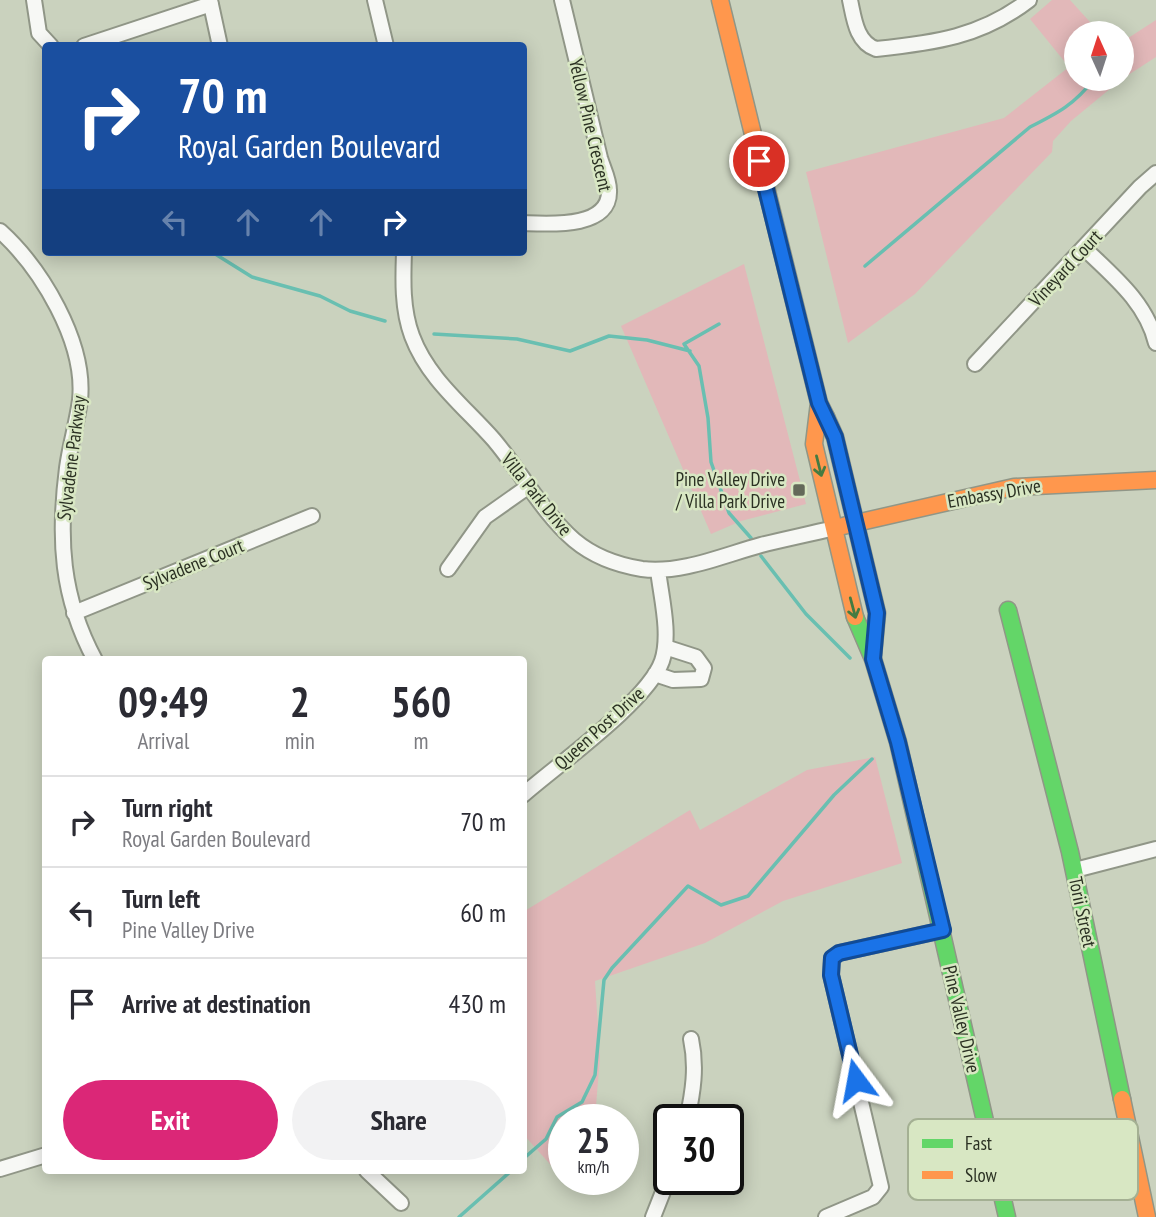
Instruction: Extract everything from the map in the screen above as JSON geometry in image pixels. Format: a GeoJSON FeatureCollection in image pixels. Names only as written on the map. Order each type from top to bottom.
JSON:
{"type":"FeatureCollection","features":[{"type":"Feature","properties":{"kind":"main road","name":"Pine Valley Drive"},"geometry":{"type":"LineString","coordinates":[[720,0],[819,403],[835,437],[877,613],[873,659]]}},
{"type":"Feature","properties":{"kind":"main road","name":"Pine Valley Drive"},"geometry":{"type":"LineString","coordinates":[[819,403],[814,444],[855,617],[873,659],[898,742],[985,1119]]}},
{"type":"Feature","properties":{"kind":"main road","name":"Embassy Drive"},"geometry":{"type":"LineString","coordinates":[[834,528],[1014,486],[1156,481]]}},
{"type":"Feature","properties":{"kind":"main road","name":"Torii Street"},"geometry":{"type":"LineString","coordinates":[[1007,610],[1074,870],[1126,1119]]}},
{"type":"Feature","properties":{"kind":"main road","name":"Torii Street"},"geometry":{"type":"LineString","coordinates":[[1138,1174],[1147,1217]]}},
{"type":"Feature","properties":{"kind":"street"},"geometry":{"type":"LineString","coordinates":[[34,0],[39,33],[47,42]]}},
{"type":"Feature","properties":{"kind":"street"},"geometry":{"type":"LineString","coordinates":[[375,0],[385,42]]}},
{"type":"Feature","properties":{"kind":"street","name":"Yellow Pine Crescent"},"geometry":{"type":"LineString","coordinates":[[527,223],[556,224],[592,217],[607,202],[609,190],[562,0]]}},
{"type":"Feature","properties":{"kind":"street"},"geometry":{"type":"LineString","coordinates":[[850,0],[860,37],[866,46],[876,49],[973,33],[996,23],[1028,0]]}},
{"type":"Feature","properties":{"kind":"street"},"geometry":{"type":"LineString","coordinates":[[96,42],[211,2],[219,42]]}},
{"type":"Feature","properties":{"kind":"street","name":"Vineyard Court"},"geometry":{"type":"LineString","coordinates":[[975,364],[1156,173]]}},
{"type":"Feature","properties":{"kind":"street","name":"Sylvadene Parkway"},"geometry":{"type":"LineString","coordinates":[[0,231],[41,277],[58,310],[77,363],[80,399],[67,468],[62,521],[66,576],[76,622],[93,656]]}},
{"type":"Feature","properties":{"kind":"street"},"geometry":{"type":"LineString","coordinates":[[1084,247],[1135,300],[1149,323],[1156,343]]}},
{"type":"Feature","properties":{"kind":"street","name":"Villa Park Drive"},"geometry":{"type":"LineString","coordinates":[[404,256],[405,310],[419,351],[436,377],[495,442],[563,529],[589,550],[627,566],[658,570],[690,565],[834,528]]}},
{"type":"Feature","properties":{"kind":"street"},"geometry":{"type":"LineString","coordinates":[[448,569],[485,517],[529,486]]}},
{"type":"Feature","properties":{"kind":"street","name":"Sylvadene Court"},"geometry":{"type":"LineString","coordinates":[[74,613],[312,516]]}},
{"type":"Feature","properties":{"kind":"street","name":"Queen Post Drive"},"geometry":{"type":"LineString","coordinates":[[527,792],[628,706],[662,662],[665,648],[658,570]]}},
{"type":"Feature","properties":{"kind":"street"},"geometry":{"type":"LineString","coordinates":[[654,674],[673,680],[701,679],[704,668],[696,657],[665,648]]}},
{"type":"Feature","properties":{"kind":"street"},"geometry":{"type":"LineString","coordinates":[[1074,870],[1156,849]]}},
{"type":"Feature","properties":{"kind":"street"},"geometry":{"type":"LineString","coordinates":[[826,1217],[866,1201],[881,1186],[831,975],[832,958],[839,953],[943,930]]}},
{"type":"Feature","properties":{"kind":"street"},"geometry":{"type":"LineString","coordinates":[[690,1104],[696,1060],[691,1038]]}},
{"type":"Feature","properties":{"kind":"street"},"geometry":{"type":"LineString","coordinates":[[0,1169],[42,1156]]}},
{"type":"Feature","properties":{"kind":"street"},"geometry":{"type":"LineString","coordinates":[[370,1174],[401,1203]]}},
{"type":"Feature","properties":{"kind":"street"},"geometry":{"type":"LineString","coordinates":[[653,1217],[662,1195]]}},
{"type":"Feature","properties":{"kind":"shaded area"},"geometry":{"type":"Polygon","coordinates":[[[1052,0],[1070,0],[1089,21],[1064,21],[1064,61],[1030,19],[1052,0]]]}},
{"type":"Feature","properties":{"kind":"shaded area"},"geometry":{"type":"Polygon","coordinates":[[[1156,20],[1156,57],[1134,71],[1134,34],[1156,20]]]}},
{"type":"Feature","properties":{"kind":"shaded area"},"geometry":{"type":"Polygon","coordinates":[[[1064,71],[1064,91],[1107,91],[1071,121],[1053,141],[1052,152],[915,294],[848,343],[806,172],[1004,118],[1064,71]]]}},
{"type":"Feature","properties":{"kind":"shaded area"},"geometry":{"type":"Polygon","coordinates":[[[744,264],[806,504],[741,521],[711,534],[621,326],[744,264]]]}},
{"type":"Feature","properties":{"kind":"shaded area"},"geometry":{"type":"Polygon","coordinates":[[[875,757],[902,863],[783,901],[705,943],[595,981],[600,1057],[596,1104],[548,1104],[548,1162],[527,1138],[527,910],[690,810],[700,830],[807,770],[875,757]]]}},
{"type":"Feature","properties":{"kind":"waterway"},"geometry":{"type":"LineString","coordinates":[[865,266],[1030,127],[1058,112],[1084,91]]}},
{"type":"Feature","properties":{"kind":"waterway"},"geometry":{"type":"LineString","coordinates":[[218,256],[252,277],[320,296],[350,311],[385,321]]}},
{"type":"Feature","properties":{"kind":"waterway"},"geometry":{"type":"LineString","coordinates":[[719,324],[684,344],[699,366],[708,418],[711,462],[729,513],[751,538]]}},
{"type":"Feature","properties":{"kind":"waterway"},"geometry":{"type":"LineString","coordinates":[[434,334],[517,339],[570,351],[609,336],[647,340],[690,351]]}},
{"type":"Feature","properties":{"kind":"waterway"},"geometry":{"type":"LineString","coordinates":[[761,556],[806,614],[850,658]]}},
{"type":"Feature","properties":{"kind":"waterway"},"geometry":{"type":"LineString","coordinates":[[527,1156],[546,1139],[557,1117],[582,1102],[595,1075],[604,980],[612,968],[688,886],[721,905],[748,896],[834,795],[872,759]]}},
{"type":"Feature","properties":{"kind":"waterway"},"geometry":{"type":"LineString","coordinates":[[459,1217],[508,1174]]}},
{"type":"Feature","properties":{"kind":"traffic: fast"},"geometry":{"type":"LineString","coordinates":[[826,417],[835,437],[877,613],[873,655]]}},
{"type":"Feature","properties":{"kind":"traffic: fast"},"geometry":{"type":"LineString","coordinates":[[1008,610],[1070,852],[1122,1099]]}},
{"type":"Feature","properties":{"kind":"traffic: fast"},"geometry":{"type":"LineString","coordinates":[[855,617],[873,659],[898,742],[985,1119]]}},
{"type":"Feature","properties":{"kind":"traffic: fast"},"geometry":{"type":"LineString","coordinates":[[1003,1200],[1007,1217]]}},
{"type":"Feature","properties":{"kind":"traffic: slow"},"geometry":{"type":"LineString","coordinates":[[720,0],[819,403],[826,417]]}},
{"type":"Feature","properties":{"kind":"traffic: slow"},"geometry":{"type":"LineString","coordinates":[[819,403],[814,444],[855,617]]}},
{"type":"Feature","properties":{"kind":"traffic: slow"},"geometry":{"type":"LineString","coordinates":[[843,526],[1014,487],[1156,480]]}},
{"type":"Feature","properties":{"kind":"traffic: slow"},"geometry":{"type":"LineString","coordinates":[[1122,1099],[1126,1119]]}},
{"type":"Feature","properties":{"kind":"traffic: slow"},"geometry":{"type":"LineString","coordinates":[[1138,1175],[1147,1217]]}},
{"type":"Feature","properties":{"kind":"place","name":"Pine Valley Drive / Villa Park Drive"},"geometry":{"type":"Point","coordinates":[799,490]}},
{"type":"Feature","properties":{"kind":"route"},"geometry":{"type":"LineString","coordinates":[[759,161],[819,403],[835,437],[877,613],[873,659],[898,742],[943,930],[839,953],[832,958],[831,975],[856,1080]]}}]}
